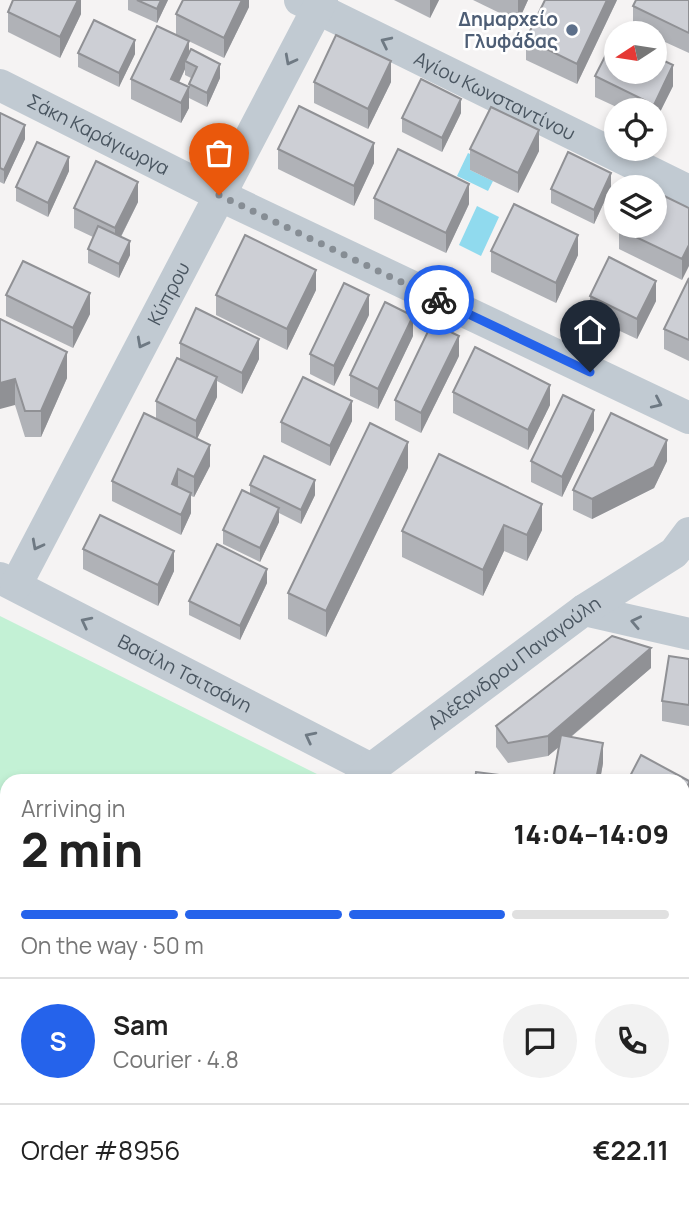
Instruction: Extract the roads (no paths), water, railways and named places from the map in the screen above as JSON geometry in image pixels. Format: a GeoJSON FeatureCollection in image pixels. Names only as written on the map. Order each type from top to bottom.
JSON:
{"type":"FeatureCollection","features":[{"type":"Feature","properties":{"kind":"street","name":"Αγίου Κωνσταντίνου"},"geometry":{"type":"LineString","coordinates":[[313,3],[689,191]]}},
{"type":"Feature","properties":{"kind":"street","name":"Κύπρου"},"geometry":{"type":"LineString","coordinates":[[8,581],[219,195],[313,3]]}},
{"type":"Feature","properties":{"kind":"street","name":"Σάκη Καράγιωργα"},"geometry":{"type":"LineString","coordinates":[[0,85],[219,195],[689,418]]}},
{"type":"Feature","properties":{"kind":"street","name":"Αλέξανδρου Παναγούλη"},"geometry":{"type":"LineString","coordinates":[[366,774],[584,610],[684,545]]}},
{"type":"Feature","properties":{"kind":"street","name":"Βασίλη Τσιτσάνη"},"geometry":{"type":"LineString","coordinates":[[8,581],[363,774]]}},
{"type":"Feature","properties":{"kind":"street"},"geometry":{"type":"LineString","coordinates":[[584,610],[689,634]]}},
{"type":"Feature","properties":{"kind":"water"},"geometry":{"type":"Polygon","coordinates":[[[468,153],[476,157],[470,170],[493,181],[488,191],[457,176],[468,153]]]}},
{"type":"Feature","properties":{"kind":"water"},"geometry":{"type":"Polygon","coordinates":[[[477,206],[499,217],[481,256],[459,245],[477,206]]]}},
{"type":"Feature","properties":{"kind":"place","name":"Δημαρχείο Γλυφάδας"},"geometry":{"type":"Point","coordinates":[572,30]}}]}
